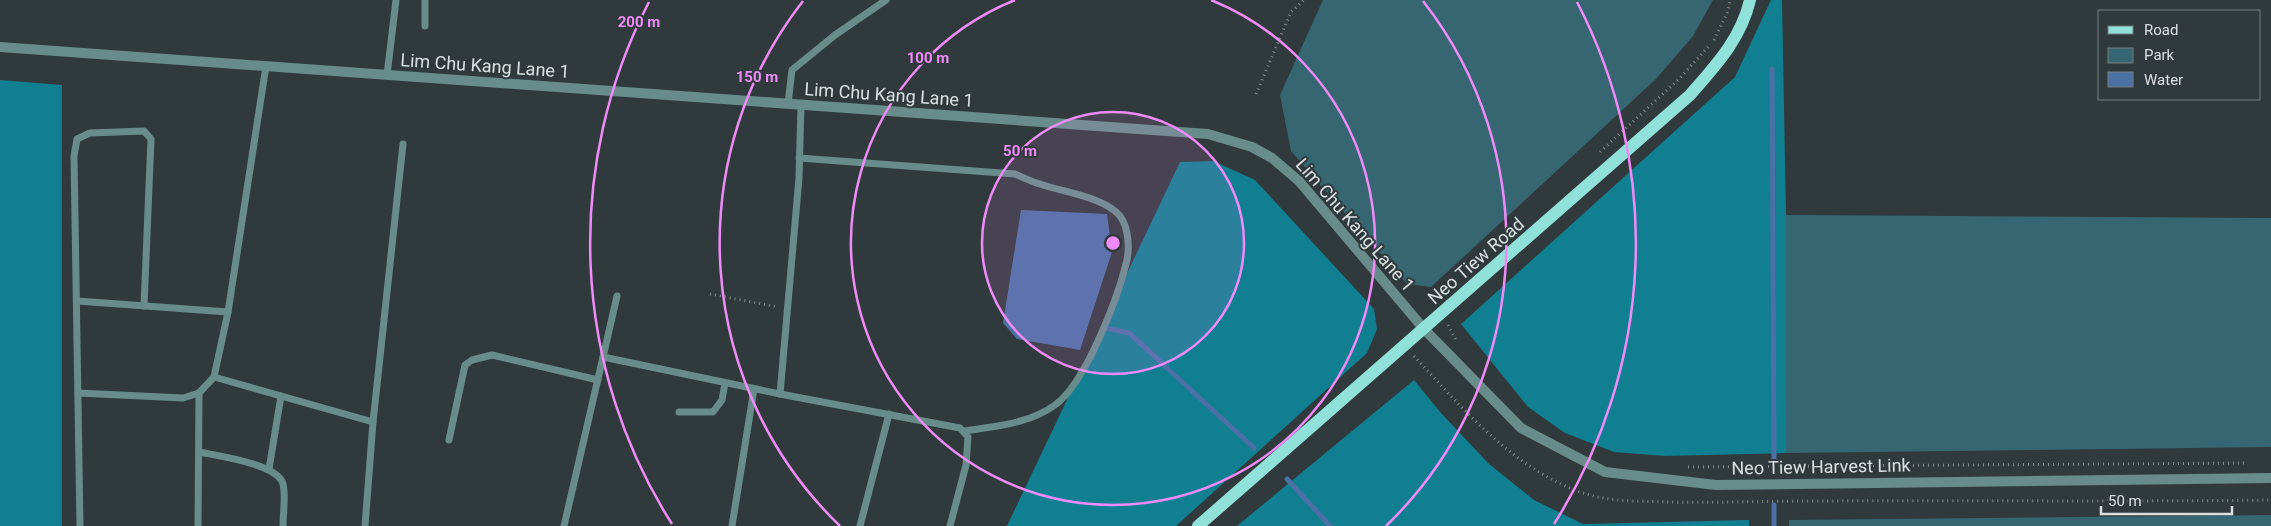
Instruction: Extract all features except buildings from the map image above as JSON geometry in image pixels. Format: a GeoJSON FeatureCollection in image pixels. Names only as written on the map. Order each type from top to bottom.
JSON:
{"type":"FeatureCollection","features":[{"type":"Feature","properties":{"kind":"main road","name":"Neo Tiew Road"},"geometry":{"type":"LineString","coordinates":[[1198,526],[1690,95],[1729,50],[1745,19],[1750,0]]}},
{"type":"Feature","properties":{"kind":"street","name":"Lim Chu Kang Lane 1"},"geometry":{"type":"LineString","coordinates":[[0,47],[1208,134],[1252,147],[1272,158],[1299,181],[1424,329]]}},
{"type":"Feature","properties":{"kind":"street","name":"Neo Tiew Harvest Link"},"geometry":{"type":"LineString","coordinates":[[1424,329],[1521,428],[1605,472],[1716,485],[2271,478]]}},
{"type":"Feature","properties":{"kind":"lane"},"geometry":{"type":"LineString","coordinates":[[386,75],[396,0]]}},
{"type":"Feature","properties":{"kind":"lane"},"geometry":{"type":"LineString","coordinates":[[425,0],[425,26]]}},
{"type":"Feature","properties":{"kind":"lane"},"geometry":{"type":"LineString","coordinates":[[788,104],[792,70],[835,35],[886,0]]}},
{"type":"Feature","properties":{"kind":"lane"},"geometry":{"type":"LineString","coordinates":[[78,392],[183,398],[200,393],[214,377],[228,312],[266,66]]}},
{"type":"Feature","properties":{"kind":"lane"},"geometry":{"type":"LineString","coordinates":[[780,394],[799,158],[800,105]]}},
{"type":"Feature","properties":{"kind":"lane"},"geometry":{"type":"LineString","coordinates":[[80,526],[74,156],[77,139],[90,133],[144,131],[151,139],[144,306]]}},
{"type":"Feature","properties":{"kind":"lane"},"geometry":{"type":"LineString","coordinates":[[365,526],[373,422],[403,144]]}},
{"type":"Feature","properties":{"kind":"lane"},"geometry":{"type":"LineString","coordinates":[[799,158],[1015,174],[1112,208],[1121,217],[1128,241],[1126,262],[1097,340],[1077,382],[1055,405],[1036,415],[1016,423],[964,431]]}},
{"type":"Feature","properties":{"kind":"lane"},"geometry":{"type":"LineString","coordinates":[[564,526],[617,296]]}},
{"type":"Feature","properties":{"kind":"lane"},"geometry":{"type":"LineString","coordinates":[[77,301],[228,312]]}},
{"type":"Feature","properties":{"kind":"lane"},"geometry":{"type":"LineString","coordinates":[[449,440],[465,365],[472,360],[492,355],[598,380]]}},
{"type":"Feature","properties":{"kind":"lane"},"geometry":{"type":"LineString","coordinates":[[603,357],[754,389],[960,428],[968,437],[966,466],[950,526]]}},
{"type":"Feature","properties":{"kind":"lane"},"geometry":{"type":"LineString","coordinates":[[214,377],[373,422]]}},
{"type":"Feature","properties":{"kind":"lane"},"geometry":{"type":"LineString","coordinates":[[679,412],[713,412],[722,400],[725,383]]}},
{"type":"Feature","properties":{"kind":"lane"},"geometry":{"type":"LineString","coordinates":[[732,526],[754,389]]}},
{"type":"Feature","properties":{"kind":"lane"},"geometry":{"type":"LineString","coordinates":[[198,526],[200,393]]}},
{"type":"Feature","properties":{"kind":"lane"},"geometry":{"type":"LineString","coordinates":[[269,469],[281,396]]}},
{"type":"Feature","properties":{"kind":"lane"},"geometry":{"type":"LineString","coordinates":[[860,526],[889,414]]}},
{"type":"Feature","properties":{"kind":"lane"},"geometry":{"type":"LineString","coordinates":[[199,452],[269,469],[280,477],[283,484],[284,526]]}},
{"type":"Feature","properties":{"kind":"path"},"geometry":{"type":"LineString","coordinates":[[1256,94],[1291,12],[1304,0]]}},
{"type":"Feature","properties":{"kind":"path"},"geometry":{"type":"LineString","coordinates":[[1598,153],[1678,80],[1712,43],[1728,11],[1730,0]]}},
{"type":"Feature","properties":{"kind":"path"},"geometry":{"type":"LineString","coordinates":[[710,294],[788,308]]}},
{"type":"Feature","properties":{"kind":"path"},"geometry":{"type":"LineString","coordinates":[[1442,313],[1460,346]]}},
{"type":"Feature","properties":{"kind":"path"},"geometry":{"type":"LineString","coordinates":[[1686,467],[2251,463]]}},
{"type":"Feature","properties":{"kind":"green space"},"geometry":{"type":"Polygon","coordinates":[[[1323,0],[1713,0],[1693,36],[1656,79],[1431,287],[1407,284],[1291,151],[1280,95],[1323,0]]]}},
{"type":"Feature","properties":{"kind":"green space"},"geometry":{"type":"Polygon","coordinates":[[[1786,215],[2271,218],[2271,447],[1786,453],[1786,215]]]}},
{"type":"Feature","properties":{"kind":"green space"},"geometry":{"type":"Polygon","coordinates":[[[2271,515],[2271,526],[1789,526],[1789,520],[2271,515]]]}},
{"type":"Feature","properties":{"kind":"shaded area"},"geometry":{"type":"Polygon","coordinates":[[[1771,0],[1782,0],[1786,215],[1786,453],[1665,456],[1614,452],[1565,433],[1528,407],[1461,324],[1735,77],[1771,0]]]}},
{"type":"Feature","properties":{"kind":"shaded area"},"geometry":{"type":"Polygon","coordinates":[[[0,80],[62,85],[62,526],[0,526],[0,80]]]}},
{"type":"Feature","properties":{"kind":"shaded area"},"geometry":{"type":"Polygon","coordinates":[[[1213,161],[1255,180],[1374,309],[1377,329],[1367,353],[1176,526],[1007,526],[1180,162],[1213,161]]]}},
{"type":"Feature","properties":{"kind":"shaded area"},"geometry":{"type":"Polygon","coordinates":[[[1414,380],[1441,413],[1489,464],[1534,500],[1583,524],[1749,520],[1749,526],[1237,526],[1414,380]]]}},
{"type":"Feature","properties":{"kind":"water"},"geometry":{"type":"Polygon","coordinates":[[[1021,210],[1107,214],[1112,252],[1080,350],[1017,339],[1003,323],[1021,210]]]}},
{"type":"Feature","properties":{"kind":"waterway"},"geometry":{"type":"LineString","coordinates":[[1772,69],[1774,459]]}},
{"type":"Feature","properties":{"kind":"waterway"},"geometry":{"type":"LineString","coordinates":[[1105,328],[1129,333],[1254,448]]}},
{"type":"Feature","properties":{"kind":"waterway"},"geometry":{"type":"LineString","coordinates":[[1287,479],[1330,526]]}},
{"type":"Feature","properties":{"kind":"waterway"},"geometry":{"type":"LineString","coordinates":[[1774,505],[1774,526]]}}]}
